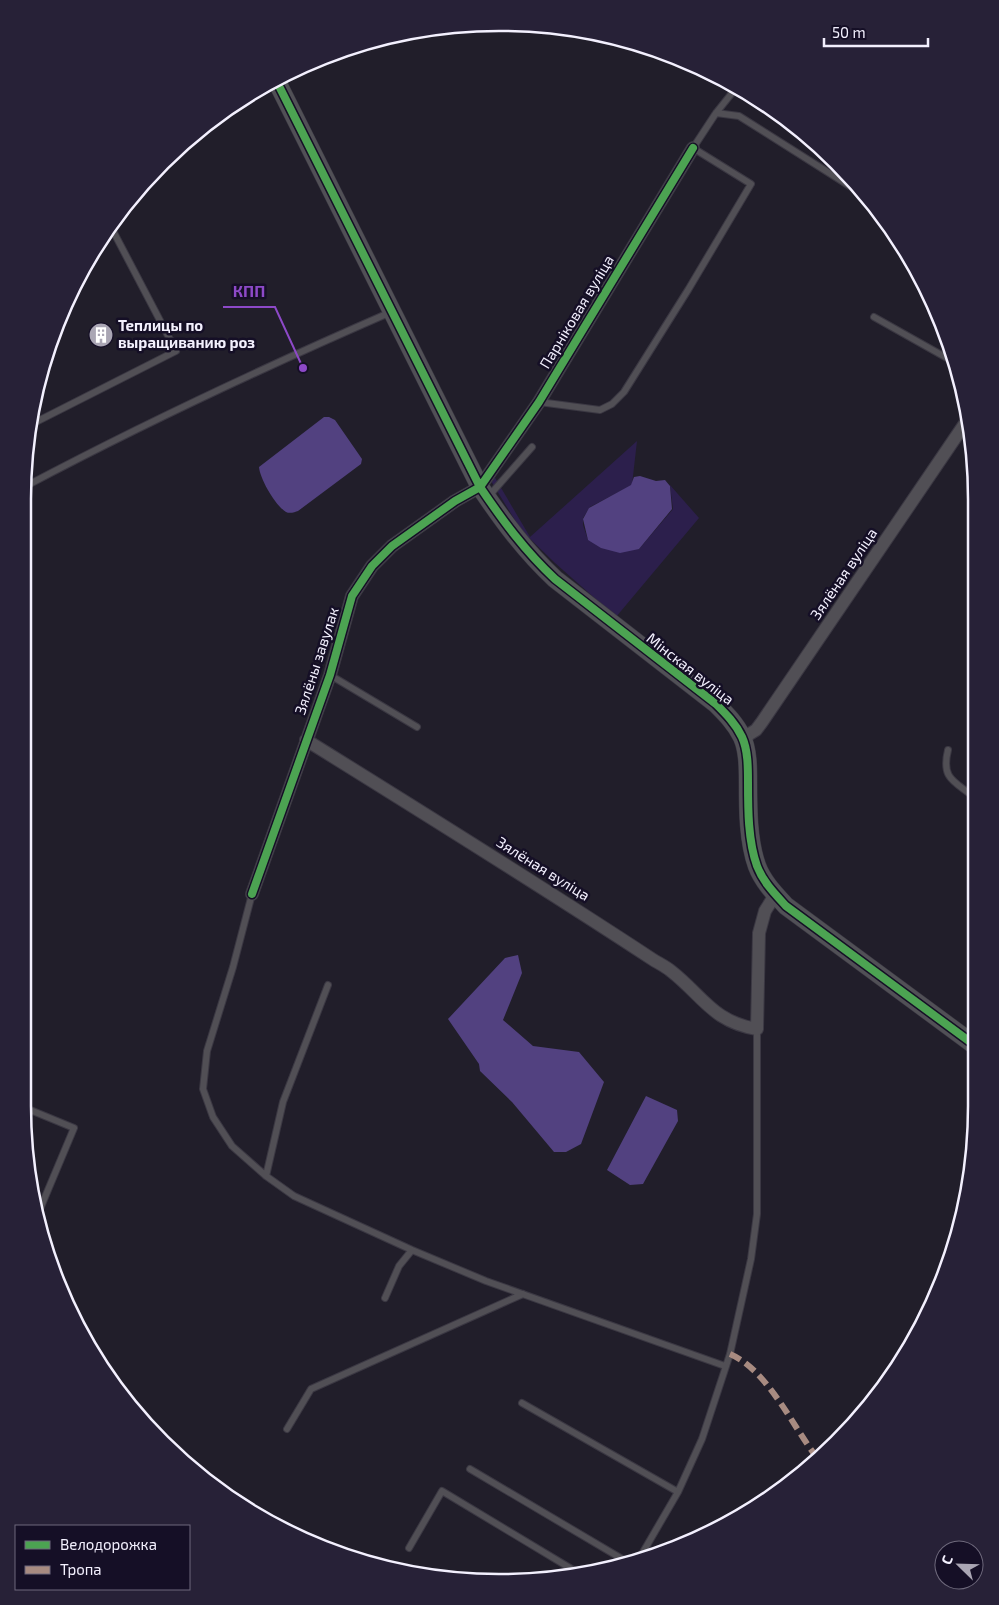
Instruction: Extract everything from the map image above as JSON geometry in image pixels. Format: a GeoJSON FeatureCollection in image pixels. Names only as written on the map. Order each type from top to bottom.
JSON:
{"type":"FeatureCollection","features":[{"type":"Feature","properties":{"kind":"street","name":"Мінская вуліца"},"geometry":{"type":"LineString","coordinates":[[279,87],[486,497],[532,557],[555,579],[716,704],[728,717],[743,738],[748,764],[748,800],[752,845],[757,866],[776,895],[786,906],[968,1040]]}},
{"type":"Feature","properties":{"kind":"street","name":"Парніковая вуліца"},"geometry":{"type":"LineString","coordinates":[[486,497],[539,402],[693,148]]}},
{"type":"Feature","properties":{"kind":"street","name":"Зялёная вуліца"},"geometry":{"type":"LineString","coordinates":[[743,738],[756,730],[762,722],[962,428]]}},
{"type":"Feature","properties":{"kind":"street","name":"Зялёны завулак"},"geometry":{"type":"LineString","coordinates":[[252,894],[330,675],[352,596],[372,566],[392,546],[454,502],[486,497]]}},
{"type":"Feature","properties":{"kind":"street","name":"Зялёная вуліца"},"geometry":{"type":"LineString","coordinates":[[306,740],[568,903],[672,971],[708,1006],[728,1020],[741,1026],[757,1028]]}},
{"type":"Feature","properties":{"kind":"street"},"geometry":{"type":"LineString","coordinates":[[757,1028],[759,933],[765,912],[776,895]]}},
{"type":"Feature","properties":{"kind":"lane"},"geometry":{"type":"LineString","coordinates":[[539,402],[600,410],[612,404],[624,392],[688,290],[751,184],[693,148],[732,93]]}},
{"type":"Feature","properties":{"kind":"lane"},"geometry":{"type":"LineString","coordinates":[[716,113],[740,116],[844,182]]}},
{"type":"Feature","properties":{"kind":"lane"},"geometry":{"type":"LineString","coordinates":[[38,421],[176,351],[114,233]]}},
{"type":"Feature","properties":{"kind":"lane"},"geometry":{"type":"LineString","coordinates":[[32,483],[94,450],[285,358],[392,312]]}},
{"type":"Feature","properties":{"kind":"lane"},"geometry":{"type":"LineString","coordinates":[[874,317],[946,357]]}},
{"type":"Feature","properties":{"kind":"lane"},"geometry":{"type":"LineString","coordinates":[[486,497],[532,447]]}},
{"type":"Feature","properties":{"kind":"lane"},"geometry":{"type":"LineString","coordinates":[[330,675],[417,727]]}},
{"type":"Feature","properties":{"kind":"lane"},"geometry":{"type":"LineString","coordinates":[[948,750],[945,764],[948,774],[952,780],[968,792]]}},
{"type":"Feature","properties":{"kind":"lane"},"geometry":{"type":"LineString","coordinates":[[252,894],[233,967],[206,1051],[203,1089],[212,1117],[232,1146],[266,1176],[294,1196],[412,1250],[486,1281],[725,1366]]}},
{"type":"Feature","properties":{"kind":"lane"},"geometry":{"type":"LineString","coordinates":[[266,1176],[283,1102],[328,985]]}},
{"type":"Feature","properties":{"kind":"lane"},"geometry":{"type":"LineString","coordinates":[[644,1551],[678,1492],[702,1438],[730,1354],[751,1259],[757,1214],[757,1028]]}},
{"type":"Feature","properties":{"kind":"lane"},"geometry":{"type":"LineString","coordinates":[[31,1110],[74,1128],[42,1205]]}},
{"type":"Feature","properties":{"kind":"lane"},"geometry":{"type":"LineString","coordinates":[[385,1298],[399,1266],[412,1250]]}},
{"type":"Feature","properties":{"kind":"lane"},"geometry":{"type":"LineString","coordinates":[[287,1430],[311,1389],[524,1294]]}},
{"type":"Feature","properties":{"kind":"lane"},"geometry":{"type":"LineString","coordinates":[[522,1402],[678,1492]]}},
{"type":"Feature","properties":{"kind":"lane"},"geometry":{"type":"LineString","coordinates":[[470,1469],[620,1558]]}},
{"type":"Feature","properties":{"kind":"lane"},"geometry":{"type":"LineString","coordinates":[[409,1548],[442,1491],[571,1568]]}},
{"type":"Feature","properties":{"kind":"shaded area"},"geometry":{"type":"Polygon","coordinates":[[[324,417],[335,420],[362,459],[361,464],[298,511],[286,512],[277,504],[269,491],[259,467],[324,417]]]}},
{"type":"Feature","properties":{"kind":"shaded area"},"geometry":{"type":"Polygon","coordinates":[[[637,441],[632,485],[590,507],[583,518],[583,525],[588,540],[639,549],[673,509],[670,485],[699,518],[616,617],[521,530],[491,481],[494,476],[530,537],[637,441]]]}},
{"type":"Feature","properties":{"kind":"shaded area"},"geometry":{"type":"Polygon","coordinates":[[[640,476],[656,481],[665,480],[670,486],[672,509],[639,549],[620,553],[601,548],[588,540],[583,519],[589,508],[631,485],[634,477],[640,476]]]}},
{"type":"Feature","properties":{"kind":"shaded area"},"geometry":{"type":"Polygon","coordinates":[[[518,955],[522,973],[503,1020],[533,1046],[579,1052],[604,1082],[581,1144],[566,1152],[554,1152],[512,1102],[480,1071],[479,1064],[448,1019],[505,958],[518,955]]]}},
{"type":"Feature","properties":{"kind":"shaded area"},"geometry":{"type":"Polygon","coordinates":[[[646,1096],[677,1110],[678,1121],[643,1184],[630,1185],[607,1170],[646,1096]]]}},
{"type":"Feature","properties":{"kind":"marked path"},"geometry":{"type":"LineString","coordinates":[[730,1354],[756,1372],[767,1385],[814,1453]]}},
{"type":"Feature","properties":{"kind":"cycle path"},"geometry":{"type":"LineString","coordinates":[[279,87],[480,487],[497,512],[524,547],[555,579],[716,704],[734,723],[740,732],[747,753],[749,825],[754,856],[757,866],[770,888],[786,906],[968,1040]]}},
{"type":"Feature","properties":{"kind":"cycle path"},"geometry":{"type":"LineString","coordinates":[[252,894],[330,675],[352,596],[372,566],[392,546],[455,501],[480,487],[539,402],[693,148]]}},
{"type":"Feature","properties":{"kind":"place","name":"Теплицы по выращиванию роз"},"geometry":{"type":"Point","coordinates":[101,335]}},
{"type":"Feature","properties":{"kind":"place","name":"КПП"},"geometry":{"type":"Point","coordinates":[303,368]}}]}
